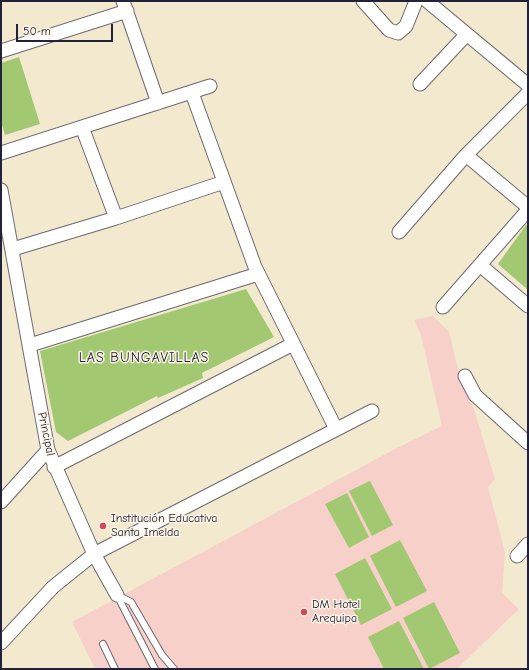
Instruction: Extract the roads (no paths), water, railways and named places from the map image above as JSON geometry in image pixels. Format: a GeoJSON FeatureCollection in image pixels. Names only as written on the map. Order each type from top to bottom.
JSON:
{"type":"FeatureCollection","features":[{"type":"Feature","properties":{"kind":"street"},"geometry":{"type":"LineString","coordinates":[[363,1],[389,30],[398,33],[406,26],[416,1]]}},
{"type":"Feature","properties":{"kind":"street"},"geometry":{"type":"LineString","coordinates":[[427,1],[528,86]]}},
{"type":"Feature","properties":{"kind":"street"},"geometry":{"type":"LineString","coordinates":[[1,51],[125,6],[158,103]]}},
{"type":"Feature","properties":{"kind":"street"},"geometry":{"type":"LineString","coordinates":[[420,84],[466,35]]}},
{"type":"Feature","properties":{"kind":"street"},"geometry":{"type":"LineString","coordinates":[[1,153],[210,86]]}},
{"type":"Feature","properties":{"kind":"street"},"geometry":{"type":"LineString","coordinates":[[192,93],[258,274],[336,429]]}},
{"type":"Feature","properties":{"kind":"street"},"geometry":{"type":"LineString","coordinates":[[399,232],[466,155],[528,93]]}},
{"type":"Feature","properties":{"kind":"street"},"geometry":{"type":"LineString","coordinates":[[82,127],[116,218]]}},
{"type":"Feature","properties":{"kind":"street"},"geometry":{"type":"LineString","coordinates":[[443,306],[528,209],[466,155]]}},
{"type":"Feature","properties":{"kind":"street"},"geometry":{"type":"LineString","coordinates":[[13,249],[116,218],[224,182]]}},
{"type":"Feature","properties":{"kind":"street","name":"Principal"},"geometry":{"type":"LineString","coordinates":[[1,190],[13,249],[48,450],[54,467],[94,554],[118,595]]}},
{"type":"Feature","properties":{"kind":"street"},"geometry":{"type":"LineString","coordinates":[[480,265],[528,306]]}},
{"type":"Feature","properties":{"kind":"street"},"geometry":{"type":"LineString","coordinates":[[30,345],[258,274]]}},
{"type":"Feature","properties":{"kind":"street"},"geometry":{"type":"LineString","coordinates":[[54,467],[293,344]]}},
{"type":"Feature","properties":{"kind":"street"},"geometry":{"type":"LineString","coordinates":[[465,376],[475,395],[528,442]]}},
{"type":"Feature","properties":{"kind":"street"},"geometry":{"type":"LineString","coordinates":[[1,643],[53,587],[94,554],[372,411]]}},
{"type":"Feature","properties":{"kind":"street"},"geometry":{"type":"LineString","coordinates":[[1,502],[48,450]]}},
{"type":"Feature","properties":{"kind":"street"},"geometry":{"type":"LineString","coordinates":[[517,556],[528,544]]}},
{"type":"Feature","properties":{"kind":"lane"},"geometry":{"type":"LineString","coordinates":[[118,595],[155,669]]}},
{"type":"Feature","properties":{"kind":"lane","name":"Principal"},"geometry":{"type":"LineString","coordinates":[[118,595],[131,602],[162,655],[174,669]]}},
{"type":"Feature","properties":{"kind":"lane"},"geometry":{"type":"LineString","coordinates":[[103,644],[115,669]]}},
{"type":"Feature","properties":{"kind":"place","name":"Institución Educativa Santa Imelda"},"geometry":{"type":"Point","coordinates":[103,526]}},
{"type":"Feature","properties":{"kind":"place","name":"DM Hotel Arequipa"},"geometry":{"type":"Point","coordinates":[304,612]}},
{"type":"Feature","properties":{"kind":"district","name":"LAS BUNGAVILLAS"},"geometry":{"type":"Point","coordinates":[144,358]}}]}
